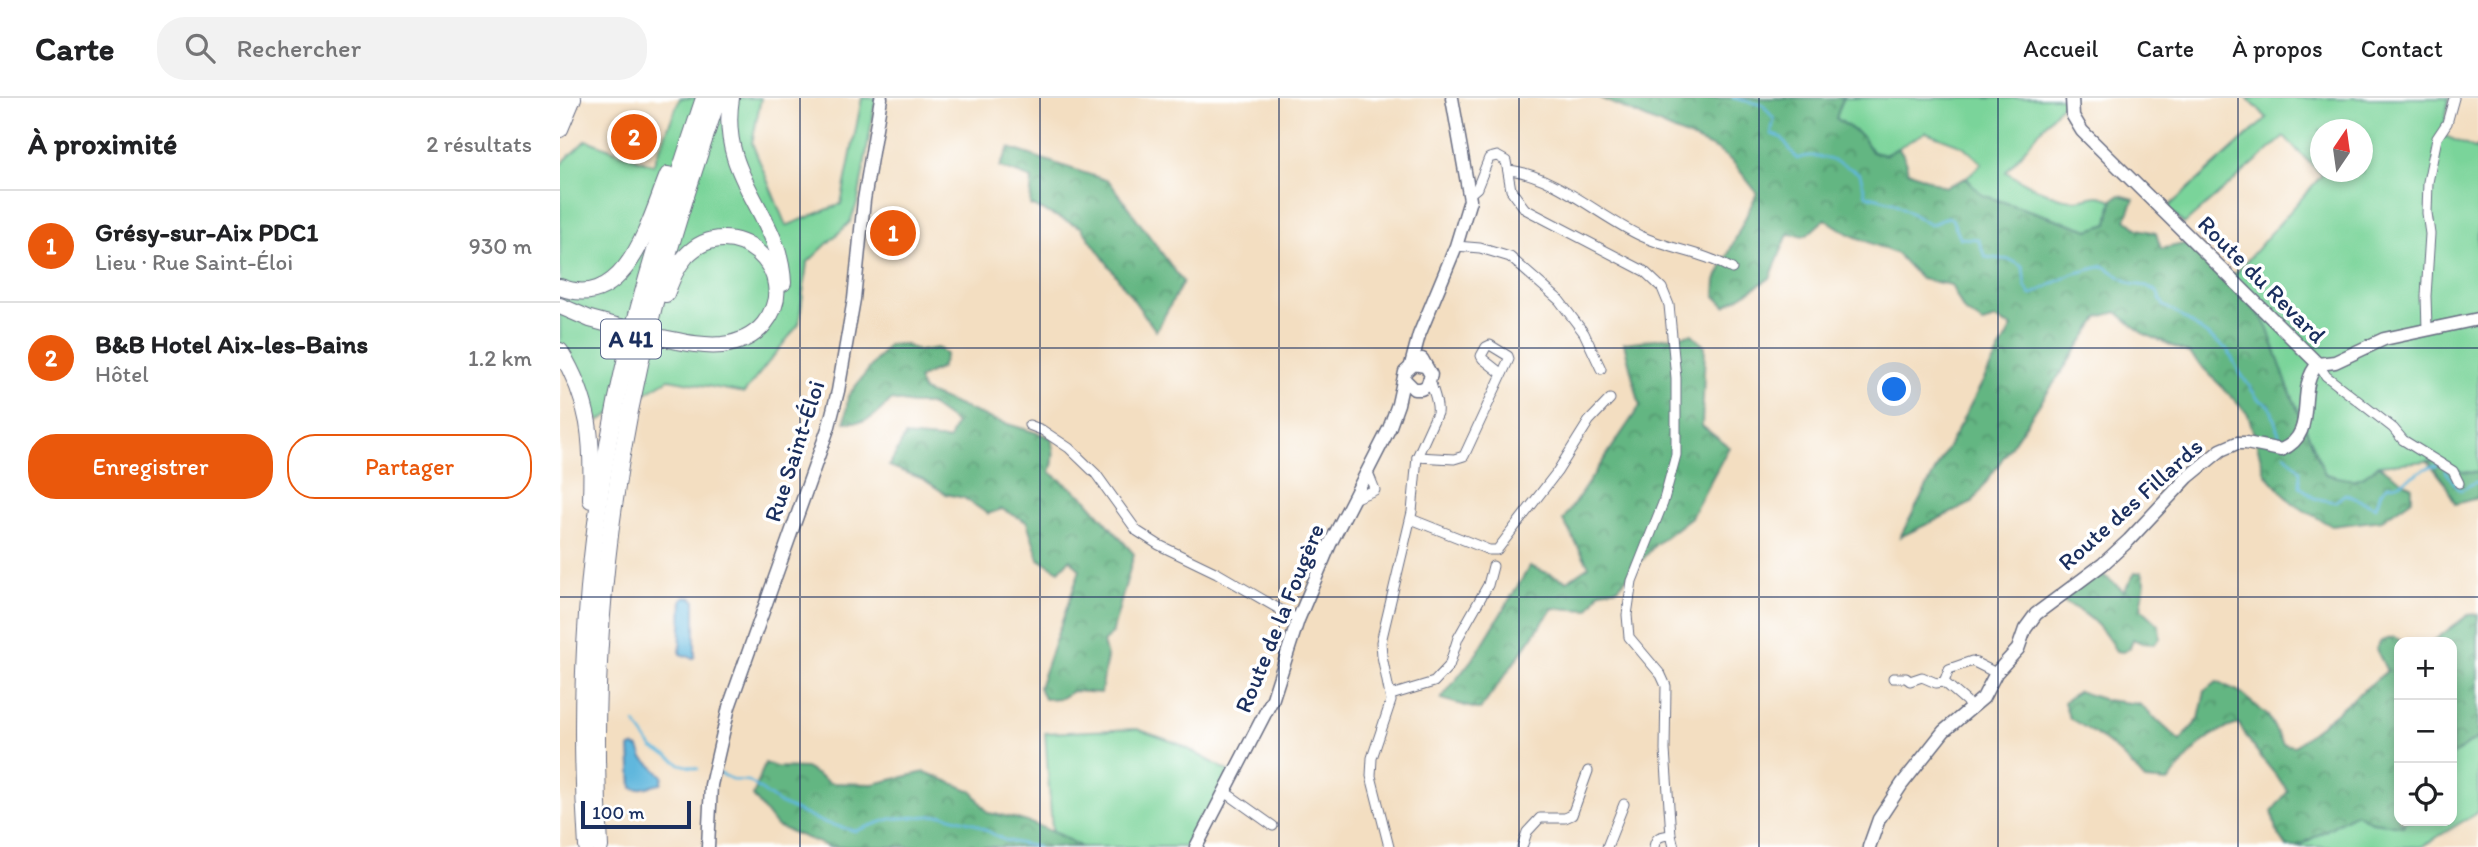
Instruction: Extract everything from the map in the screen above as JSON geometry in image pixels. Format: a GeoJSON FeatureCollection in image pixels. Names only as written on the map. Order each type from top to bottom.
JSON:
{"type":"FeatureCollection","features":[{"type":"Feature","properties":{"kind":"highway"},"geometry":{"type":"LineString","coordinates":[[560,117],[566,98]]}},
{"type":"Feature","properties":{"kind":"highway"},"geometry":{"type":"LineString","coordinates":[[560,129],[573,98]]}},
{"type":"Feature","properties":{"kind":"highway"},"geometry":{"type":"LineString","coordinates":[[560,287],[582,292],[598,289],[613,281],[628,265],[640,245],[702,98]]}},
{"type":"Feature","properties":{"kind":"highway","name":"A 41"},"geometry":{"type":"LineString","coordinates":[[587,847],[583,721],[590,587],[607,454],[624,364],[659,235],[702,98]]}},
{"type":"Feature","properties":{"kind":"highway","name":"A 41"},"geometry":{"type":"LineString","coordinates":[[600,847],[596,721],[601,609],[617,480],[653,342],[683,205],[718,98]]}},
{"type":"Feature","properties":{"kind":"highway"},"geometry":{"type":"LineString","coordinates":[[653,342],[709,351],[734,348],[761,335],[775,320],[780,308],[783,291],[781,263],[769,231],[735,162],[728,123],[731,98]]}},
{"type":"Feature","properties":{"kind":"highway"},"geometry":{"type":"LineString","coordinates":[[713,240],[738,241],[758,251],[767,261],[775,279],[775,302],[769,317],[755,333],[731,343],[711,345],[653,342],[674,275],[681,262],[693,250],[713,240]]}},
{"type":"Feature","properties":{"kind":"highway"},"geometry":{"type":"LineString","coordinates":[[560,306],[626,331],[588,323],[560,312]]}},
{"type":"Feature","properties":{"kind":"highway"},"geometry":{"type":"LineString","coordinates":[[560,351],[583,398],[591,431],[590,587]]}},
{"type":"Feature","properties":{"kind":"street","name":"Rue Saint-Éloi"},"geometry":{"type":"LineString","coordinates":[[708,847],[714,767],[729,707],[829,426],[838,391],[854,299],[864,200],[881,98]]}},
{"type":"Feature","properties":{"kind":"street"},"geometry":{"type":"LineString","coordinates":[[1389,847],[1372,783],[1371,767],[1390,708],[1391,695],[1381,642],[1411,519],[1417,457],[1438,407],[1405,372],[1411,365],[1419,335],[1456,246],[1471,200],[1452,98]]}},
{"type":"Feature","properties":{"kind":"street","name":"Route du Revard"},"geometry":{"type":"LineString","coordinates":[[2072,98],[2073,116],[2082,131],[2318,364],[2336,362],[2384,339],[2478,319]]}},
{"type":"Feature","properties":{"kind":"street"},"geometry":{"type":"LineString","coordinates":[[2427,329],[2430,234],[2427,189],[2437,138],[2447,123],[2454,98]]}},
{"type":"Feature","properties":{"kind":"street"},"geometry":{"type":"LineString","coordinates":[[1471,192],[1476,188],[1489,158],[1502,157],[1506,161],[1511,190],[1525,209],[1644,271],[1662,288],[1669,305],[1676,378],[1676,455],[1663,503],[1632,581],[1627,615],[1629,637],[1661,675],[1666,687],[1665,750],[1674,847]]}},
{"type":"Feature","properties":{"kind":"street"},"geometry":{"type":"LineString","coordinates":[[1508,170],[1527,172],[1545,179],[1639,235],[1657,243],[1714,258],[1732,269]]}},
{"type":"Feature","properties":{"kind":"street"},"geometry":{"type":"LineString","coordinates":[[1456,246],[1480,248],[1510,257],[1559,300],[1584,333],[1601,369]]}},
{"type":"Feature","properties":{"kind":"street"},"geometry":{"type":"LineString","coordinates":[[1417,346],[1430,372],[1421,387]]}},
{"type":"Feature","properties":{"kind":"street"},"geometry":{"type":"LineString","coordinates":[[2318,364],[2326,376],[2393,428],[2403,440],[2453,471],[2459,483]]}},
{"type":"Feature","properties":{"kind":"street","name":"Route des Fillards"},"geometry":{"type":"LineString","coordinates":[[1869,847],[1879,819],[1902,784],[1944,731],[1983,698],[1996,673],[2018,649],[2025,629],[2036,614],[2103,564],[2188,477],[2211,458],[2237,443],[2281,450],[2295,443],[2302,426],[2309,377],[2318,364]]}},
{"type":"Feature","properties":{"kind":"street"},"geometry":{"type":"LineString","coordinates":[[1411,365],[1425,366]]}},
{"type":"Feature","properties":{"kind":"street"},"geometry":{"type":"LineString","coordinates":[[1417,457],[1454,459],[1464,456],[1502,374]]}},
{"type":"Feature","properties":{"kind":"street","name":"Route de la Fougère"},"geometry":{"type":"LineString","coordinates":[[1196,847],[1273,698],[1298,620],[1366,468],[1385,436],[1398,404],[1421,387]]}},
{"type":"Feature","properties":{"kind":"street"},"geometry":{"type":"LineString","coordinates":[[1411,519],[1489,550],[1497,550],[1557,472],[1589,421],[1610,399]]}},
{"type":"Feature","properties":{"kind":"street"},"geometry":{"type":"LineString","coordinates":[[1028,425],[1042,430],[1069,447],[1096,474],[1138,531],[1159,545],[1287,611],[1298,620]]}},
{"type":"Feature","properties":{"kind":"street"},"geometry":{"type":"LineString","coordinates":[[1391,695],[1434,682],[1449,666],[1458,638],[1488,585],[1493,566]]}},
{"type":"Feature","properties":{"kind":"street"},"geometry":{"type":"LineString","coordinates":[[1944,681],[1949,669],[1972,661],[1996,673]]}},
{"type":"Feature","properties":{"kind":"street"},"geometry":{"type":"LineString","coordinates":[[1893,678],[1906,678],[1910,681],[1922,677],[1936,682],[1944,681],[1970,708]]}},
{"type":"Feature","properties":{"kind":"street"},"geometry":{"type":"LineString","coordinates":[[1522,847],[1527,832],[1540,818],[1565,818],[1572,815],[1588,771]]}},
{"type":"Feature","properties":{"kind":"street"},"geometry":{"type":"LineString","coordinates":[[1225,792],[1273,826]]}},
{"type":"Feature","properties":{"kind":"street"},"geometry":{"type":"LineString","coordinates":[[1607,847],[1623,804]]}},
{"type":"Feature","properties":{"kind":"street"},"geometry":{"type":"LineString","coordinates":[[1654,847],[1655,840],[1659,837],[1671,835]]}},
{"type":"Feature","properties":{"kind":"green space"},"geometry":{"type":"Polygon","coordinates":[[[680,98],[761,98],[752,143],[786,226],[841,204],[862,98],[876,98],[858,201],[850,222],[807,263],[799,324],[744,393],[669,379],[599,421],[560,360],[560,165],[586,140],[653,165],[680,98]]]}},
{"type":"Feature","properties":{"kind":"green space"},"geometry":{"type":"Polygon","coordinates":[[[1600,98],[1843,98],[1836,118],[1863,137],[1872,152],[1885,155],[1898,148],[1903,154],[1908,171],[1945,187],[1966,178],[1982,195],[2089,230],[2108,224],[2112,200],[2120,195],[2134,199],[2126,219],[2138,229],[2156,233],[2161,249],[2192,242],[2265,321],[2288,387],[2325,474],[2341,478],[2359,478],[2378,465],[2412,487],[2412,499],[2382,520],[2332,526],[2293,504],[2265,473],[2248,414],[2189,353],[2142,333],[2117,312],[2099,317],[1972,503],[1900,537],[2012,327],[1995,319],[1983,323],[1964,311],[1951,285],[1921,279],[1897,254],[1849,234],[1825,219],[1806,236],[1788,234],[1770,278],[1725,306],[1715,296],[1716,280],[1757,193],[1733,162],[1716,149],[1600,98]]]}},
{"type":"Feature","properties":{"kind":"green space"},"geometry":{"type":"Polygon","coordinates":[[[1843,98],[2067,98],[2006,172],[2057,197],[2080,200],[2100,196],[2112,200],[2108,224],[2089,230],[1982,195],[1966,178],[1982,163],[1963,146],[1926,132],[1885,155],[1872,152],[1863,137],[1836,118],[1843,98]]]}},
{"type":"Feature","properties":{"kind":"green space"},"geometry":{"type":"Polygon","coordinates":[[[2247,98],[2449,98],[2443,135],[2475,149],[2478,146],[2478,473],[2462,472],[2440,460],[2378,465],[2365,477],[2350,480],[2325,474],[2288,387],[2227,278],[2236,273],[2316,182],[2373,182],[2373,119],[2310,119],[2310,163],[2284,137],[2184,224],[2167,208],[2267,118],[2247,98]]]}},
{"type":"Feature","properties":{"kind":"green space"},"geometry":{"type":"Polygon","coordinates":[[[1009,148],[1109,181],[1183,282],[1156,331],[1081,227],[1030,205],[1032,179],[1000,167],[1009,148]]]}},
{"type":"Feature","properties":{"kind":"green space"},"geometry":{"type":"Polygon","coordinates":[[[1692,334],[1705,347],[1702,426],[1729,447],[1691,517],[1655,545],[1618,588],[1601,591],[1588,610],[1553,608],[1480,710],[1441,699],[1477,653],[1530,566],[1567,581],[1589,566],[1563,520],[1640,406],[1624,343],[1692,334]]]}},
{"type":"Feature","properties":{"kind":"green space"},"geometry":{"type":"Polygon","coordinates":[[[903,344],[919,351],[938,348],[946,354],[941,368],[918,379],[923,391],[994,420],[1051,437],[1054,455],[1050,472],[1085,498],[1134,554],[1112,634],[1103,642],[1107,657],[1101,693],[1073,691],[1061,698],[1044,699],[1039,687],[1080,570],[1070,559],[1059,571],[1039,559],[1027,522],[1002,509],[988,514],[964,498],[946,494],[923,479],[889,466],[905,436],[949,440],[956,423],[929,404],[891,400],[871,418],[860,422],[845,422],[848,396],[888,345],[903,344]]]}},
{"type":"Feature","properties":{"kind":"green space"},"geometry":{"type":"Polygon","coordinates":[[[2440,460],[2462,472],[2478,473],[2478,498],[2455,504],[2445,483],[2428,461],[2440,460]]]}},
{"type":"Feature","properties":{"kind":"green space"},"geometry":{"type":"Polygon","coordinates":[[[2098,571],[2124,591],[2135,573],[2142,572],[2145,582],[2141,608],[2159,625],[2160,638],[2154,644],[2133,639],[2130,648],[2123,652],[2116,651],[2093,621],[2061,601],[2098,571]]]}},
{"type":"Feature","properties":{"kind":"green space"},"geometry":{"type":"Polygon","coordinates":[[[2478,614],[2478,737],[2457,752],[2457,637],[2439,637],[2468,615],[2478,614]]]}},
{"type":"Feature","properties":{"kind":"green space"},"geometry":{"type":"Polygon","coordinates":[[[2394,637],[2394,825],[2372,822],[2356,813],[2297,847],[2287,847],[2276,831],[2272,811],[2288,791],[2239,724],[2216,733],[2198,746],[2168,782],[2145,780],[2110,745],[2069,718],[2064,702],[2078,691],[2105,700],[2139,704],[2180,741],[2199,719],[2205,691],[2217,682],[2238,691],[2268,716],[2283,744],[2295,746],[2387,671],[2376,649],[2381,641],[2394,637]]]}},
{"type":"Feature","properties":{"kind":"green space"},"geometry":{"type":"Polygon","coordinates":[[[1137,729],[1179,744],[1230,772],[1192,847],[1081,847],[1052,830],[1045,733],[1137,729]]]}},
{"type":"Feature","properties":{"kind":"green space"},"geometry":{"type":"Polygon","coordinates":[[[2478,737],[2478,812],[2457,825],[2457,763],[2457,752],[2478,737]]]}},
{"type":"Feature","properties":{"kind":"green space"},"geometry":{"type":"Polygon","coordinates":[[[765,763],[776,767],[806,768],[830,783],[873,784],[925,772],[972,791],[988,813],[1036,825],[1081,847],[829,847],[776,826],[753,796],[765,763]]]}},
{"type":"Feature","properties":{"kind":"green space"},"geometry":{"type":"Polygon","coordinates":[[[2356,813],[2372,822],[2394,826],[2455,826],[2421,847],[2297,847],[2356,813]]]}},
{"type":"Feature","properties":{"kind":"water"},"geometry":{"type":"Polygon","coordinates":[[[686,597],[695,601],[693,658],[680,654],[682,599],[686,597]]]}},
{"type":"Feature","properties":{"kind":"water"},"geometry":{"type":"Polygon","coordinates":[[[630,747],[639,748],[643,758],[663,776],[661,784],[632,788],[630,747]]]}},
{"type":"Feature","properties":{"kind":"waterway"},"geometry":{"type":"LineString","coordinates":[[1733,98],[1763,105],[1774,119],[1771,134],[1782,138],[1797,159],[1821,157],[1846,166],[1860,174],[1866,195],[1893,202],[1930,225],[1948,217],[1952,219],[1960,238],[1978,239],[1985,257],[2011,260],[2023,267],[2025,286],[2031,295],[2072,274],[2104,266],[2131,284],[2147,286],[2157,292],[2164,306],[2228,350],[2258,399],[2270,406],[2281,441]]}},
{"type":"Feature","properties":{"kind":"waterway"},"geometry":{"type":"LineString","coordinates":[[2285,454],[2300,470],[2300,486],[2314,498],[2335,502],[2345,494],[2376,507],[2381,492],[2388,485],[2437,466]]}},
{"type":"Feature","properties":{"kind":"waterway"},"geometry":{"type":"LineString","coordinates":[[2445,470],[2458,489],[2462,490],[2475,482],[2478,483]]}},
{"type":"Feature","properties":{"kind":"waterway"},"geometry":{"type":"LineString","coordinates":[[635,723],[653,749],[680,764],[698,769]]}},
{"type":"Feature","properties":{"kind":"waterway"},"geometry":{"type":"LineString","coordinates":[[719,773],[734,780],[749,781],[779,803],[822,822],[855,831],[890,819],[943,815],[973,823],[1004,840],[1037,847]]}},
{"type":"Feature","properties":{"kind":"place","name":"B&B Hotel Aix-les-Bains"},"geometry":{"type":"Point","coordinates":[634,137]}},
{"type":"Feature","properties":{"kind":"place","name":"Grésy-sur-Aix PDC1"},"geometry":{"type":"Point","coordinates":[893,233]}}]}
